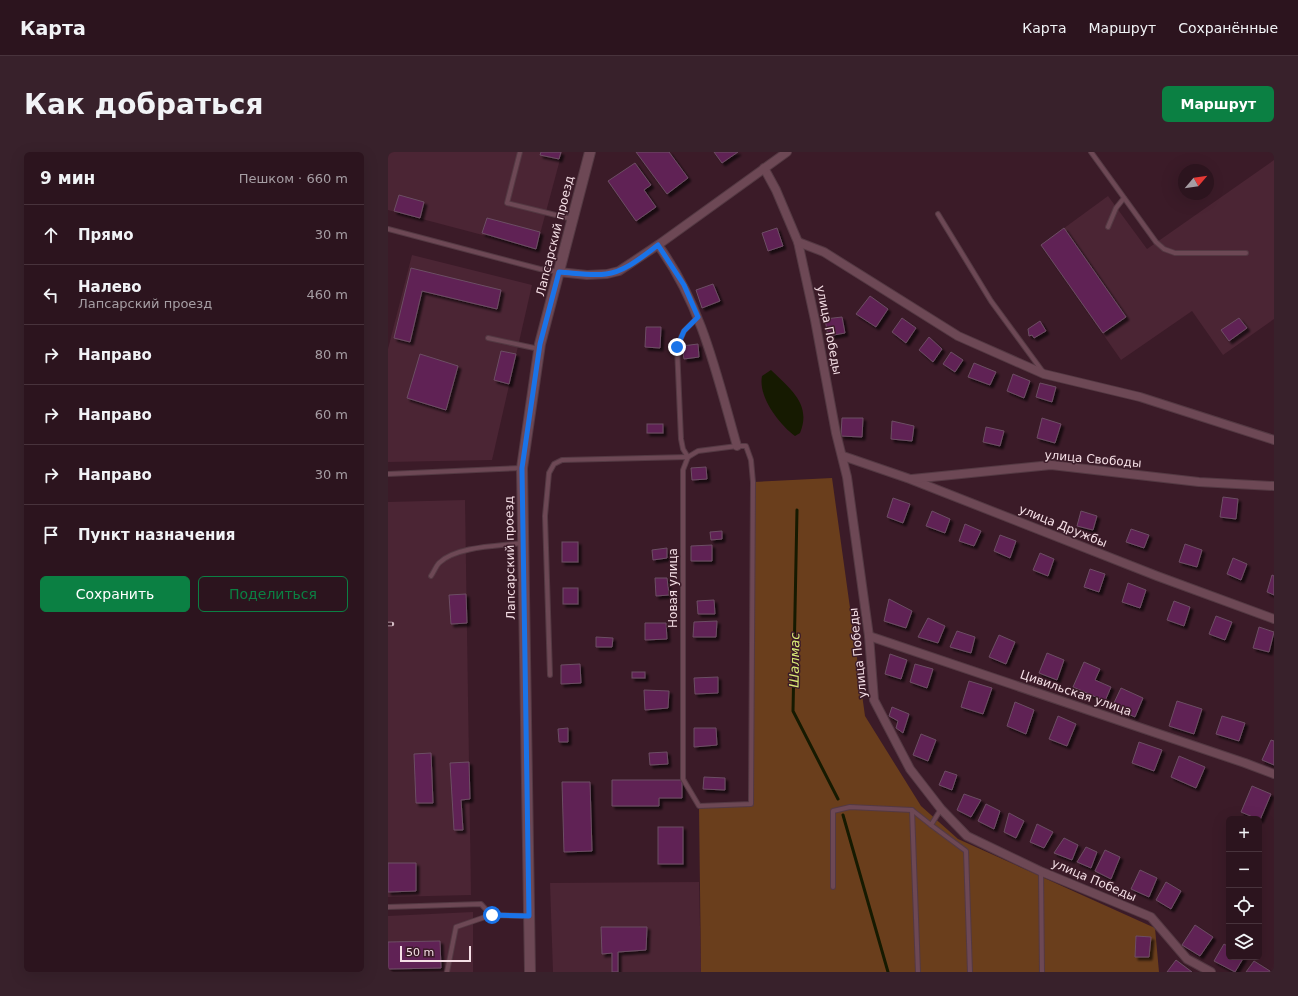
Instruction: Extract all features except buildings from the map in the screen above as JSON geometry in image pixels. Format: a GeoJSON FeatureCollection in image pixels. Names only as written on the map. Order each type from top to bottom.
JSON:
{"type":"FeatureCollection","features":[{"type":"Feature","properties":{"kind":"street","name":"Лапсарский проезд"},"geometry":{"type":"LineString","coordinates":[[530,972],[522,468],[539,349],[590,152]]}},
{"type":"Feature","properties":{"kind":"street"},"geometry":{"type":"LineString","coordinates":[[559,272],[587,275],[607,274],[618,271],[658,245],[787,152]]}},
{"type":"Feature","properties":{"kind":"street","name":"улица Победы"},"geometry":{"type":"LineString","coordinates":[[764,168],[776,190],[798,242],[843,456],[869,636],[874,700],[910,769],[941,809],[967,836],[1040,871],[1151,917],[1187,959],[1211,972]]}},
{"type":"Feature","properties":{"kind":"street"},"geometry":{"type":"LineString","coordinates":[[798,242],[824,252],[958,336],[1044,374],[1140,397],[1274,440]]}},
{"type":"Feature","properties":{"kind":"street"},"geometry":{"type":"LineString","coordinates":[[658,245],[684,285],[698,317],[737,446]]}},
{"type":"Feature","properties":{"kind":"street","name":"улица Дружбы"},"geometry":{"type":"LineString","coordinates":[[843,456],[910,479],[1157,576],[1274,619]]}},
{"type":"Feature","properties":{"kind":"street","name":"улица Свободы"},"geometry":{"type":"LineString","coordinates":[[910,479],[1051,465],[1199,482],[1274,486]]}},
{"type":"Feature","properties":{"kind":"street","name":"Цивильская улица"},"geometry":{"type":"LineString","coordinates":[[869,636],[1238,760],[1274,774]]}},
{"type":"Feature","properties":{"kind":"lane"},"geometry":{"type":"LineString","coordinates":[[520,152],[507,203],[572,219]]}},
{"type":"Feature","properties":{"kind":"lane"},"geometry":{"type":"LineString","coordinates":[[1091,152],[1156,242],[1164,249],[1175,253],[1246,253]]}},
{"type":"Feature","properties":{"kind":"lane"},"geometry":{"type":"LineString","coordinates":[[1108,227],[1116,208],[1124,198]]}},
{"type":"Feature","properties":{"kind":"lane"},"geometry":{"type":"LineString","coordinates":[[938,214],[991,301],[1044,374]]}},
{"type":"Feature","properties":{"kind":"lane"},"geometry":{"type":"LineString","coordinates":[[388,229],[540,269],[559,272]]}},
{"type":"Feature","properties":{"kind":"lane"},"geometry":{"type":"LineString","coordinates":[[688,457],[683,449],[681,439],[677,347],[684,331],[698,317]]}},
{"type":"Feature","properties":{"kind":"lane"},"geometry":{"type":"LineString","coordinates":[[488,338],[539,349]]}},
{"type":"Feature","properties":{"kind":"lane"},"geometry":{"type":"LineString","coordinates":[[550,675],[545,516],[549,473],[554,464],[562,460],[688,457],[698,451],[737,446]]}},
{"type":"Feature","properties":{"kind":"lane","name":"Новая улица"},"geometry":{"type":"LineString","coordinates":[[688,457],[683,470],[683,779],[699,806],[751,804],[753,482],[751,460],[746,446],[737,446]]}},
{"type":"Feature","properties":{"kind":"lane"},"geometry":{"type":"LineString","coordinates":[[388,474],[522,468]]}},
{"type":"Feature","properties":{"kind":"lane"},"geometry":{"type":"LineString","coordinates":[[431,576],[439,563],[450,555],[465,550],[523,543]]}},
{"type":"Feature","properties":{"kind":"lane"},"geometry":{"type":"LineString","coordinates":[[832,887],[833,811],[850,807],[912,810],[966,851],[970,972]]}},
{"type":"Feature","properties":{"kind":"lane"},"geometry":{"type":"LineString","coordinates":[[931,825],[941,809]]}},
{"type":"Feature","properties":{"kind":"lane"},"geometry":{"type":"LineString","coordinates":[[912,810],[918,972]]}},
{"type":"Feature","properties":{"kind":"lane"},"geometry":{"type":"LineString","coordinates":[[1040,871],[1042,972]]}},
{"type":"Feature","properties":{"kind":"lane"},"geometry":{"type":"LineString","coordinates":[[388,907],[481,904],[492,915]]}},
{"type":"Feature","properties":{"kind":"lane"},"geometry":{"type":"LineString","coordinates":[[447,972],[456,927],[492,915],[529,916]]}},
{"type":"Feature","properties":{"kind":"shaded area"},"geometry":{"type":"Polygon","coordinates":[[[388,152],[562,152],[536,249],[388,210],[388,152]]]}},
{"type":"Feature","properties":{"kind":"shaded area"},"geometry":{"type":"Polygon","coordinates":[[[1274,160],[1274,319],[1223,355],[1192,311],[1121,360],[1041,245],[1108,196],[1147,249],[1274,160]]]}},
{"type":"Feature","properties":{"kind":"shaded area"},"geometry":{"type":"Polygon","coordinates":[[[412,255],[532,285],[492,460],[388,462],[388,349],[412,255]]]}},
{"type":"Feature","properties":{"kind":"shaded area"},"geometry":{"type":"Polygon","coordinates":[[[771,370],[792,391],[801,405],[803,423],[800,433],[795,436],[776,417],[763,393],[762,376],[771,370]]]}},
{"type":"Feature","properties":{"kind":"shaded area"},"geometry":{"type":"Polygon","coordinates":[[[832,478],[865,716],[921,806],[958,839],[1155,928],[1159,972],[701,972],[699,806],[751,804],[753,482],[832,478]]]}},
{"type":"Feature","properties":{"kind":"shaded area"},"geometry":{"type":"Polygon","coordinates":[[[465,500],[471,895],[388,897],[388,502],[465,500]]]}},
{"type":"Feature","properties":{"kind":"shaded area"},"geometry":{"type":"Polygon","coordinates":[[[699,882],[701,972],[553,972],[550,883],[699,882]]]}},
{"type":"Feature","properties":{"kind":"shaded area"},"geometry":{"type":"Polygon","coordinates":[[[473,912],[473,972],[388,972],[388,916],[473,912]]]}},
{"type":"Feature","properties":{"kind":"waterway","name":"Шалмас"},"geometry":{"type":"LineString","coordinates":[[797,510],[793,711],[838,799]]}},
{"type":"Feature","properties":{"kind":"waterway","name":"Шалмас"},"geometry":{"type":"LineString","coordinates":[[843,815],[888,972]]}},
{"type":"Feature","properties":{"kind":"route"},"geometry":{"type":"LineString","coordinates":[[492,915],[529,916],[522,468],[540,344],[559,272],[587,275],[607,274],[618,271],[634,262],[658,245],[672,264],[684,285],[698,317],[684,331],[680,337],[677,347]]}}]}
